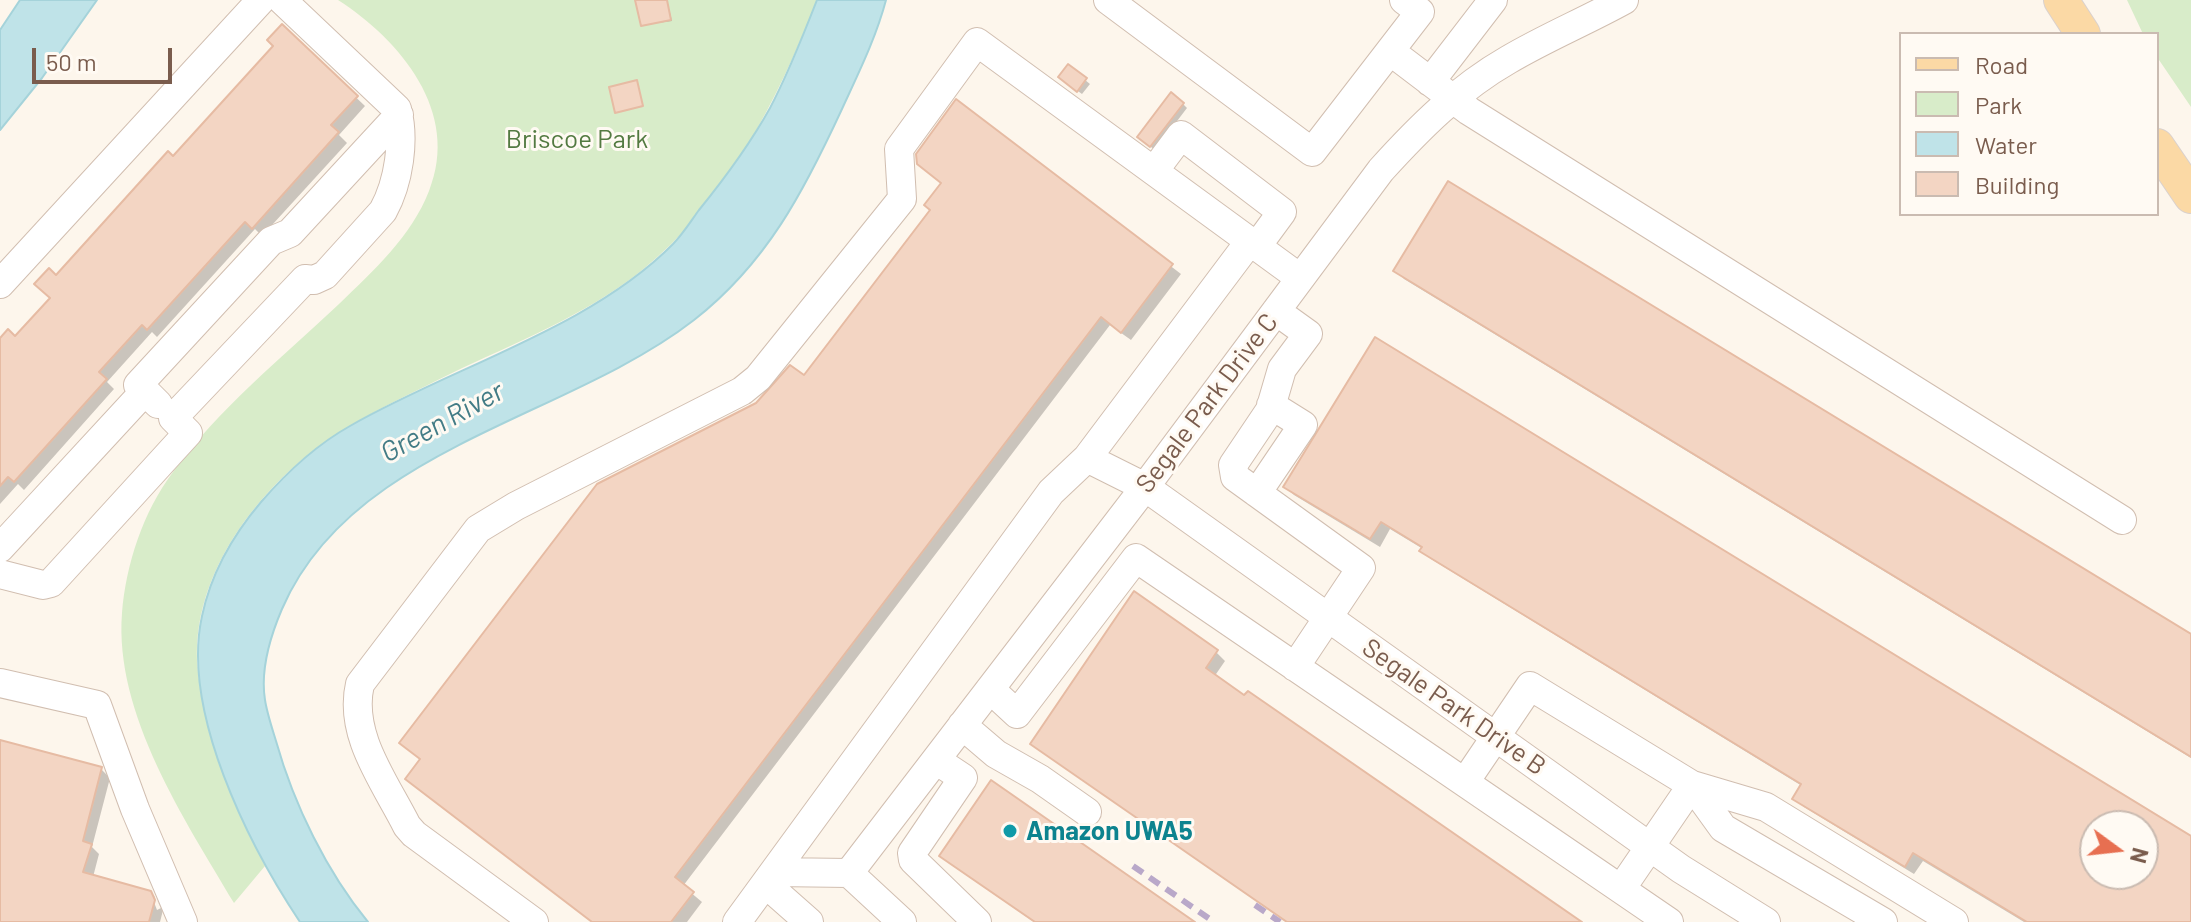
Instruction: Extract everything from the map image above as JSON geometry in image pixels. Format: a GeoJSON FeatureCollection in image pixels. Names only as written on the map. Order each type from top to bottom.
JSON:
{"type":"FeatureCollection","features":[{"type":"Feature","properties":{"kind":"main road"},"geometry":{"type":"LineString","coordinates":[[2061,0],[2082,32]]}},
{"type":"Feature","properties":{"kind":"main road"},"geometry":{"type":"LineString","coordinates":[[2159,149],[2191,196]]}},
{"type":"Feature","properties":{"kind":"street"},"geometry":{"type":"LineString","coordinates":[[0,284],[261,0]]}},
{"type":"Feature","properties":{"kind":"street"},"geometry":{"type":"LineString","coordinates":[[173,418],[305,279],[314,280],[325,275],[383,211],[390,199],[400,148],[397,109],[282,0]]}},
{"type":"Feature","properties":{"kind":"street"},"geometry":{"type":"LineString","coordinates":[[1108,0],[1312,152],[1390,51],[1418,4]]}},
{"type":"Feature","properties":{"kind":"street"},"geometry":{"type":"LineString","coordinates":[[1430,82],[1493,0]]}},
{"type":"Feature","properties":{"kind":"street","name":"Segale Park Drive C"},"geometry":{"type":"LineString","coordinates":[[849,873],[1145,487],[1381,170],[1416,130],[1508,60],[1624,0]]}},
{"type":"Feature","properties":{"kind":"street"},"geometry":{"type":"LineString","coordinates":[[534,922],[407,826],[361,735],[356,700],[360,684],[478,529],[516,506],[742,391],[758,378],[902,199],[899,149],[977,42],[1300,278]]}},
{"type":"Feature","properties":{"kind":"street"},"geometry":{"type":"LineString","coordinates":[[1390,51],[1453,100],[2122,520]]}},
{"type":"Feature","properties":{"kind":"street"},"geometry":{"type":"LineString","coordinates":[[0,574],[43,585],[51,583],[188,433],[138,385],[271,241],[290,233],[399,115]]}},
{"type":"Feature","properties":{"kind":"street"},"geometry":{"type":"LineString","coordinates":[[737,922],[1051,492],[1087,458],[1253,243],[1282,212],[1181,135],[1154,171]]}},
{"type":"Feature","properties":{"kind":"street"},"geometry":{"type":"LineString","coordinates":[[1276,311],[1308,334],[1282,369],[1271,405],[1233,465],[1235,477],[1361,568],[1295,667]]}},
{"type":"Feature","properties":{"kind":"street"},"geometry":{"type":"LineString","coordinates":[[0,548],[145,391]]}},
{"type":"Feature","properties":{"kind":"street","name":"Segale Park Drive B"},"geometry":{"type":"LineString","coordinates":[[1087,458],[1145,487],[1650,847],[1766,922]]}},
{"type":"Feature","properties":{"kind":"street"},"geometry":{"type":"LineString","coordinates":[[990,689],[1017,714],[1136,558],[1669,922]]}},
{"type":"Feature","properties":{"kind":"street"},"geometry":{"type":"LineString","coordinates":[[0,683],[97,705],[135,809],[183,922]]}},
{"type":"Feature","properties":{"kind":"street"},"geometry":{"type":"LineString","coordinates":[[1465,782],[1530,686],[1692,785],[1766,807],[1954,922]]}},
{"type":"Feature","properties":{"kind":"street"},"geometry":{"type":"LineString","coordinates":[[962,725],[996,754],[1040,779],[1087,812]]}},
{"type":"Feature","properties":{"kind":"street"},"geometry":{"type":"LineString","coordinates":[[936,760],[963,778],[912,853],[913,860],[977,922]]}},
{"type":"Feature","properties":{"kind":"street"},"geometry":{"type":"LineString","coordinates":[[1621,889],[1692,785]]}},
{"type":"Feature","properties":{"kind":"street"},"geometry":{"type":"LineString","coordinates":[[1692,785],[1723,828],[1883,922]]}},
{"type":"Feature","properties":{"kind":"street"},"geometry":{"type":"LineString","coordinates":[[770,878],[849,873],[902,922]]}},
{"type":"Feature","properties":{"kind":"street"},"geometry":{"type":"LineString","coordinates":[[770,878],[809,922]]}},
{"type":"Feature","properties":{"kind":"green space","name":"Briscoe Park"},"geometry":{"type":"Polygon","coordinates":[[[338,0],[817,0],[785,75],[746,147],[699,214],[671,244],[641,271],[596,302],[348,427],[289,471],[238,530],[219,563],[205,598],[198,635],[198,672],[207,723],[223,772],[265,866],[234,903],[175,801],[141,727],[129,689],[123,651],[124,595],[132,557],[145,521],[173,472],[210,426],[390,252],[412,223],[429,191],[437,162],[437,133],[431,106],[419,81],[402,57],[361,16],[338,0]]]}},
{"type":"Feature","properties":{"kind":"green space"},"geometry":{"type":"Polygon","coordinates":[[[2127,0],[2191,0],[2191,107],[2159,60],[2159,32],[2142,32],[2127,0]]]}},
{"type":"Feature","properties":{"kind":"water"},"geometry":{"type":"Polygon","coordinates":[[[20,0],[97,0],[42,78],[0,130],[0,30],[20,0]]]}},
{"type":"Feature","properties":{"kind":"water","name":"Green River"},"geometry":{"type":"Polygon","coordinates":[[[817,0],[886,0],[866,56],[813,169],[781,224],[743,275],[694,320],[643,354],[466,441],[409,473],[358,510],[314,554],[282,609],[265,665],[268,715],[283,765],[313,837],[339,882],[368,922],[300,922],[241,816],[210,734],[201,693],[198,653],[202,616],[224,555],[261,502],[325,442],[390,405],[561,323],[639,274],[673,244],[728,173],[762,121],[777,95],[817,0]]]}},
{"type":"Feature","properties":{"kind":"building"},"geometry":{"type":"Polygon","coordinates":[[[635,0],[667,0],[671,20],[641,26],[635,0]]]}},
{"type":"Feature","properties":{"kind":"building"},"geometry":{"type":"Polygon","coordinates":[[[282,24],[358,96],[331,125],[339,132],[252,229],[245,222],[147,330],[142,325],[99,372],[107,379],[14,482],[8,477],[0,486],[0,338],[8,329],[15,336],[50,298],[34,284],[49,268],[56,275],[168,151],[173,156],[273,46],[267,40],[282,24]]]}},
{"type":"Feature","properties":{"kind":"building"},"geometry":{"type":"Polygon","coordinates":[[[1068,64],[1087,78],[1077,92],[1058,77],[1068,64]]]}},
{"type":"Feature","properties":{"kind":"building"},"geometry":{"type":"Polygon","coordinates":[[[637,80],[643,106],[615,113],[609,87],[637,80]]]}},
{"type":"Feature","properties":{"kind":"building"},"geometry":{"type":"Polygon","coordinates":[[[1171,92],[1184,103],[1150,147],[1137,137],[1171,92]]]}},
{"type":"Feature","properties":{"kind":"building"},"geometry":{"type":"Polygon","coordinates":[[[956,99],[1173,264],[1121,333],[1101,317],[675,877],[694,892],[671,922],[592,922],[405,779],[420,759],[399,743],[597,484],[756,403],[790,365],[804,375],[930,210],[924,205],[941,183],[917,164],[916,154],[956,99]]]}},
{"type":"Feature","properties":{"kind":"building"},"geometry":{"type":"Polygon","coordinates":[[[1448,181],[2191,634],[2191,757],[1393,271],[1448,181]]]}},
{"type":"Feature","properties":{"kind":"building"},"geometry":{"type":"Polygon","coordinates":[[[1375,337],[2148,810],[2079,810],[2079,890],[2159,890],[2159,816],[2191,836],[2191,922],[2027,922],[1913,853],[1905,867],[1792,799],[1801,784],[1419,551],[1422,547],[1381,522],[1370,539],[1283,487],[1375,337]]]}},
{"type":"Feature","properties":{"kind":"building"},"geometry":{"type":"Polygon","coordinates":[[[1134,591],[1218,650],[1206,668],[1244,695],[1248,691],[1582,922],[1287,922],[1030,744],[1134,591]]]}},
{"type":"Feature","properties":{"kind":"building"},"geometry":{"type":"Polygon","coordinates":[[[0,740],[102,767],[83,841],[92,844],[83,872],[151,891],[155,900],[149,922],[0,922],[0,740]]]}},
{"type":"Feature","properties":{"kind":"building","name":"Amazon UWA5"},"geometry":{"type":"Polygon","coordinates":[[[991,780],[1195,922],[1035,922],[939,856],[991,780]]]}},
{"type":"Feature","properties":{"kind":"railway"},"geometry":{"type":"LineString","coordinates":[[1133,866],[1214,922]]}},
{"type":"Feature","properties":{"kind":"railway"},"geometry":{"type":"LineString","coordinates":[[1255,905],[1280,922]]}},
{"type":"Feature","properties":{"kind":"place","name":"Amazon UWA5"},"geometry":{"type":"Point","coordinates":[1010,831]}}]}
